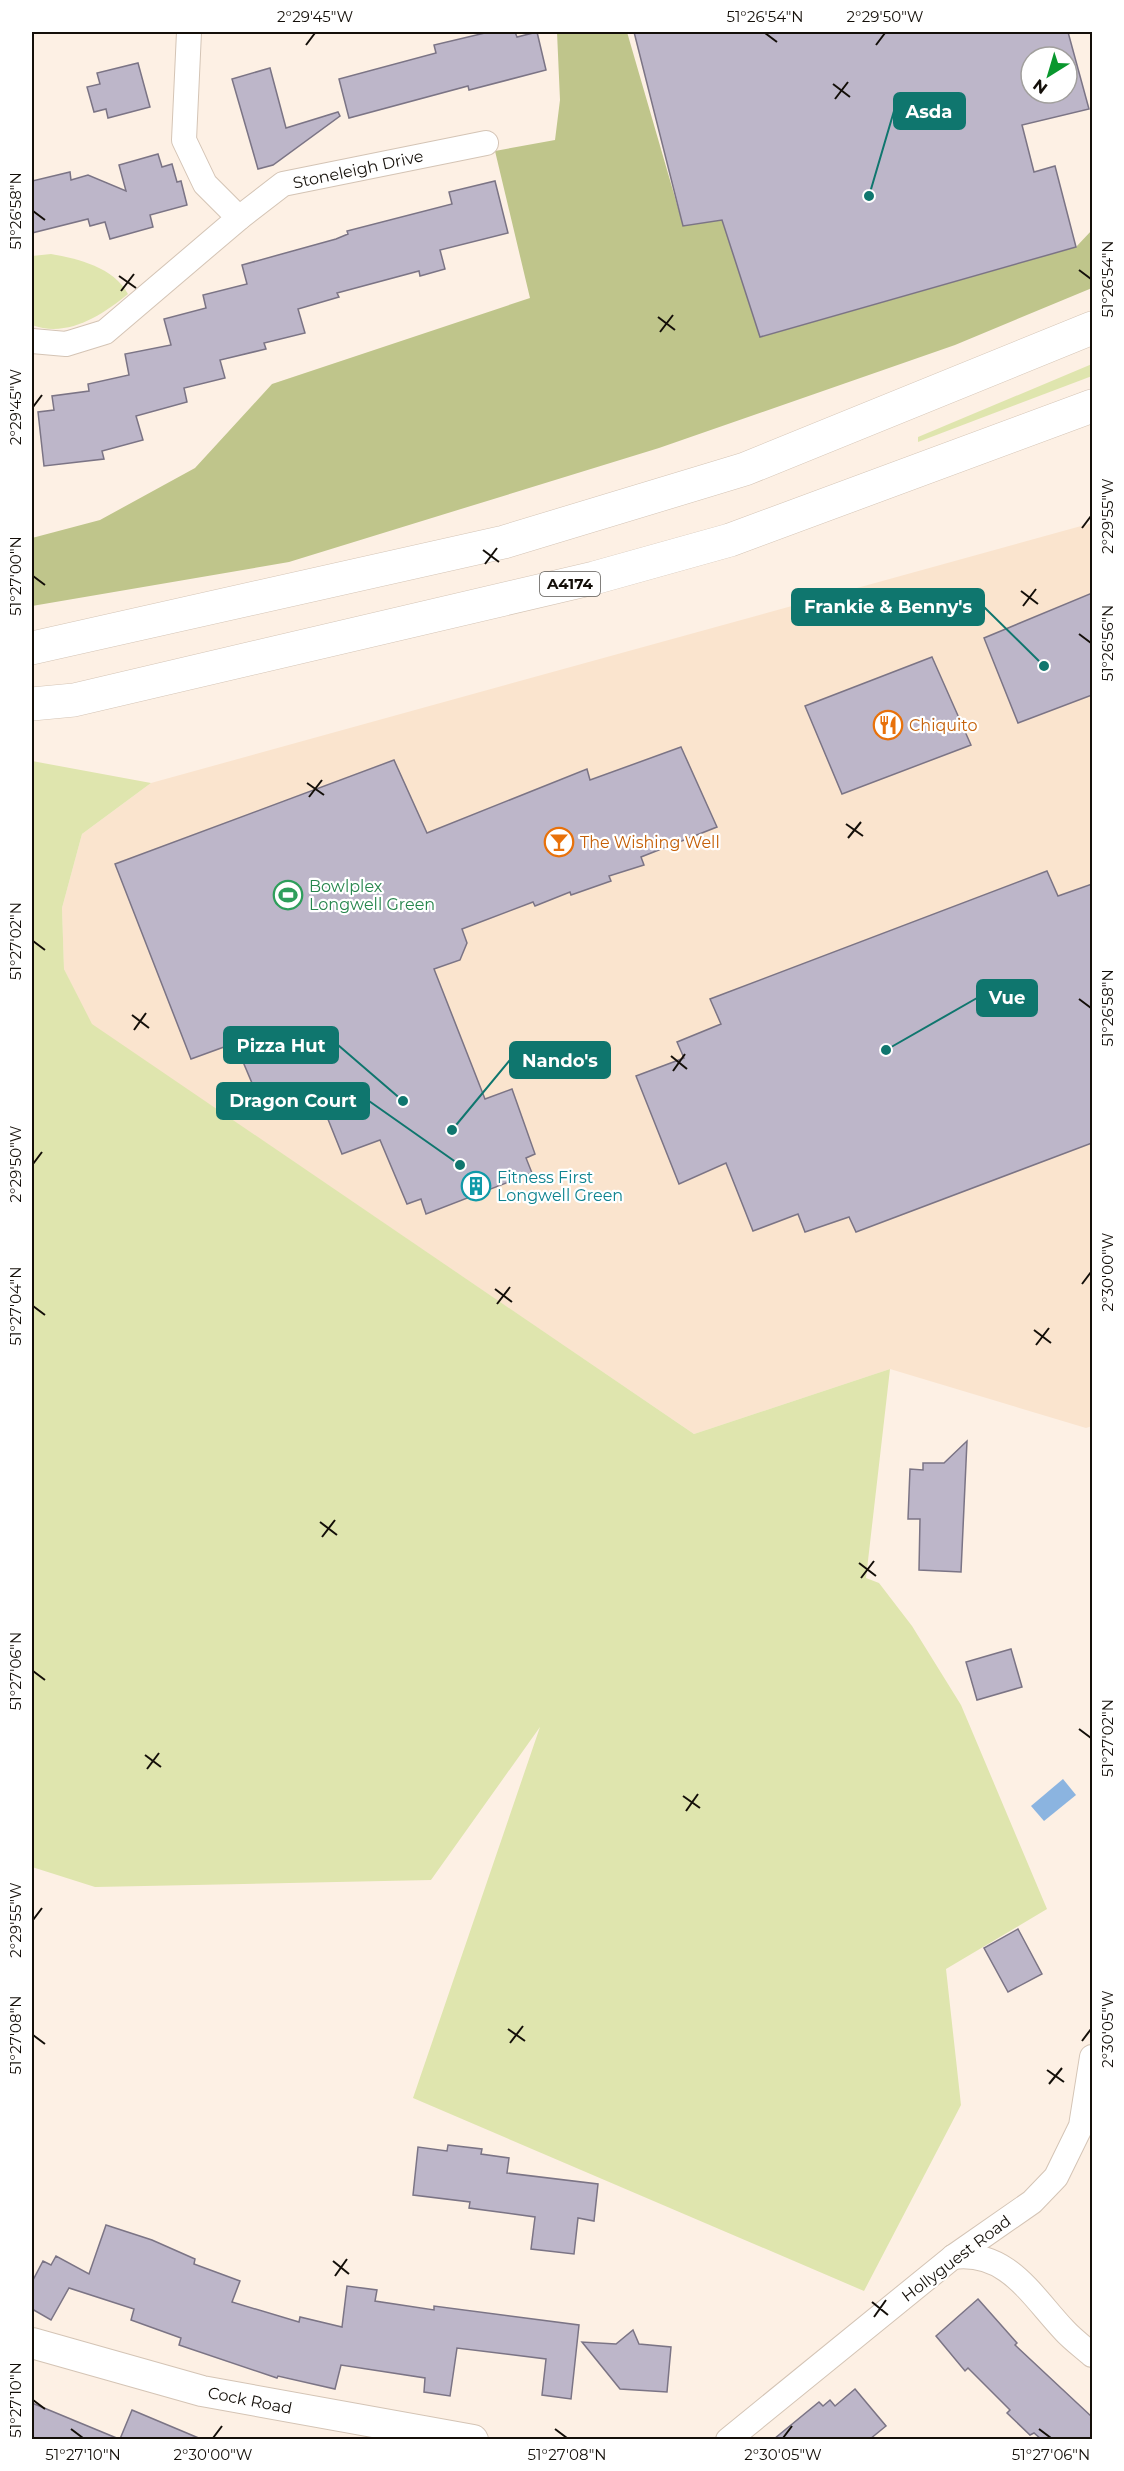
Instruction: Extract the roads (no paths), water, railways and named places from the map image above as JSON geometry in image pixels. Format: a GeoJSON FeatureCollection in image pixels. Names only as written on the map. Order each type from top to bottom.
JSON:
{"type":"FeatureCollection","features":[{"type":"Feature","properties":{"kind":"highway"},"geometry":{"type":"LineString","coordinates":[[32,648],[504,542],[745,469],[1092,328]]}},
{"type":"Feature","properties":{"kind":"highway","name":"A4174"},"geometry":{"type":"LineString","coordinates":[[32,704],[74,700],[616,572],[729,540],[1092,406]]}},
{"type":"Feature","properties":{"kind":"street"},"geometry":{"type":"LineString","coordinates":[[189,32],[184,140],[205,184],[239,218]]}},
{"type":"Feature","properties":{"kind":"street","name":"Stoneleigh Drive"},"geometry":{"type":"LineString","coordinates":[[32,341],[66,344],[105,332],[239,218],[283,184],[486,143]]}},
{"type":"Feature","properties":{"kind":"street","name":"Hollyguest Road"},"geometry":{"type":"LineString","coordinates":[[728,2439],[953,2258],[1032,2202],[1056,2177],[1081,2126],[1092,2057]]}},
{"type":"Feature","properties":{"kind":"street"},"geometry":{"type":"LineString","coordinates":[[953,2258],[973,2255],[999,2264],[1028,2288],[1066,2333],[1092,2355]]}},
{"type":"Feature","properties":{"kind":"street","name":"Cock Road"},"geometry":{"type":"LineString","coordinates":[[32,2343],[202,2391],[473,2439]]}},
{"type":"Feature","properties":{"kind":"water"},"geometry":{"type":"Polygon","coordinates":[[[1063,1779],[1076,1795],[1044,1821],[1031,1806],[1063,1779]]]}},
{"type":"Feature","properties":{"kind":"place","name":"Asda"},"geometry":{"type":"Point","coordinates":[869,196]}},
{"type":"Feature","properties":{"kind":"place","name":"Frankie & Benny's"},"geometry":{"type":"Point","coordinates":[1044,666]}},
{"type":"Feature","properties":{"kind":"place","name":"Chiquito"},"geometry":{"type":"Point","coordinates":[888,725]}},
{"type":"Feature","properties":{"kind":"place","name":"The Wishing Well"},"geometry":{"type":"Point","coordinates":[559,842]}},
{"type":"Feature","properties":{"kind":"place","name":"Bowlplex Longwell Green"},"geometry":{"type":"Point","coordinates":[288,895]}},
{"type":"Feature","properties":{"kind":"place","name":"Vue"},"geometry":{"type":"Point","coordinates":[886,1050]}},
{"type":"Feature","properties":{"kind":"place","name":"Pizza Hut"},"geometry":{"type":"Point","coordinates":[403,1101]}},
{"type":"Feature","properties":{"kind":"place","name":"Nando's"},"geometry":{"type":"Point","coordinates":[452,1130]}},
{"type":"Feature","properties":{"kind":"place","name":"Dragon Court"},"geometry":{"type":"Point","coordinates":[460,1165]}},
{"type":"Feature","properties":{"kind":"place","name":"Fitness First Longwell Green"},"geometry":{"type":"Point","coordinates":[476,1186]}}]}
